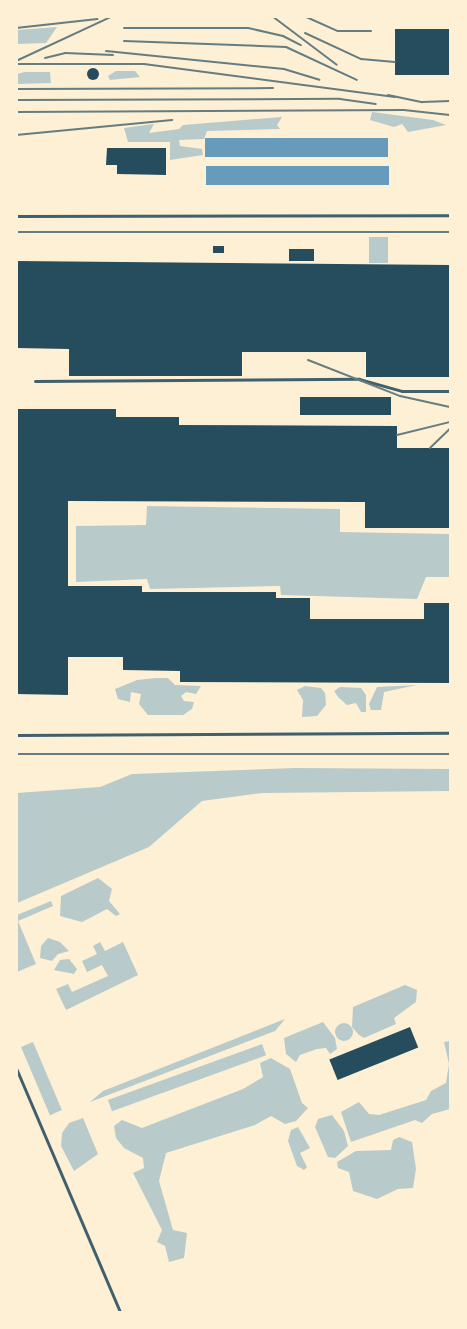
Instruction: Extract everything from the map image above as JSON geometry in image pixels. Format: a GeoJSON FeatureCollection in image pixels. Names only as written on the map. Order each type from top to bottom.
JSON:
{"type":"FeatureCollection","features":[{"type":"Feature","properties":{"kind":"street"},"geometry":{"type":"LineString","coordinates":[[16,216],[450,215]]}},
{"type":"Feature","properties":{"kind":"street"},"geometry":{"type":"LineString","coordinates":[[34,381],[359,379],[402,391],[450,391]]}},
{"type":"Feature","properties":{"kind":"street"},"geometry":{"type":"LineString","coordinates":[[16,735],[450,733]]}},
{"type":"Feature","properties":{"kind":"street"},"geometry":{"type":"LineString","coordinates":[[16,1068],[120,1312]]}},
{"type":"Feature","properties":{"kind":"shaded area"},"geometry":{"type":"Polygon","coordinates":[[[57,27],[46,43],[17,44],[17,30],[57,27]]]}},
{"type":"Feature","properties":{"kind":"shaded area"},"geometry":{"type":"Polygon","coordinates":[[[116,71],[135,71],[140,77],[110,80],[108,76],[116,71]]]}},
{"type":"Feature","properties":{"kind":"shaded area"},"geometry":{"type":"Polygon","coordinates":[[[50,72],[51,83],[17,84],[17,74],[50,72]]]}},
{"type":"Feature","properties":{"kind":"shaded area"},"geometry":{"type":"Polygon","coordinates":[[[372,112],[433,120],[446,125],[408,132],[402,124],[394,127],[370,120],[372,112]]]}},
{"type":"Feature","properties":{"kind":"shaded area"},"geometry":{"type":"Polygon","coordinates":[[[282,117],[277,125],[280,129],[207,131],[204,139],[179,140],[180,146],[202,149],[203,155],[170,160],[170,142],[128,142],[124,128],[154,124],[149,133],[179,129],[183,125],[282,117]]]}},
{"type":"Feature","properties":{"kind":"shaded area"},"geometry":{"type":"Polygon","coordinates":[[[369,237],[388,237],[388,263],[369,263],[369,237]]]}},
{"type":"Feature","properties":{"kind":"shaded area"},"geometry":{"type":"Polygon","coordinates":[[[147,506],[340,509],[340,532],[450,534],[450,577],[426,577],[417,599],[281,595],[280,586],[150,589],[147,579],[76,582],[76,526],[146,525],[147,506]]]}},
{"type":"Feature","properties":{"kind":"shaded area"},"geometry":{"type":"Polygon","coordinates":[[[168,678],[175,685],[201,686],[196,694],[186,692],[181,696],[184,701],[194,702],[192,709],[183,715],[148,715],[139,704],[141,694],[131,692],[130,702],[118,699],[115,689],[137,680],[168,678]]]}},
{"type":"Feature","properties":{"kind":"shaded area"},"geometry":{"type":"Polygon","coordinates":[[[417,685],[384,692],[381,710],[371,710],[369,704],[377,687],[417,685]]]}},
{"type":"Feature","properties":{"kind":"shaded area"},"geometry":{"type":"Polygon","coordinates":[[[305,686],[321,688],[325,693],[326,705],[317,716],[302,717],[303,700],[297,690],[305,686]]]}},
{"type":"Feature","properties":{"kind":"shaded area"},"geometry":{"type":"Polygon","coordinates":[[[340,687],[361,688],[366,695],[366,712],[361,712],[356,703],[347,705],[338,697],[334,691],[340,687]]]}},
{"type":"Feature","properties":{"kind":"shaded area"},"geometry":{"type":"Polygon","coordinates":[[[295,768],[450,769],[450,791],[262,793],[202,801],[149,847],[17,903],[17,793],[100,787],[132,774],[295,768]]]}},
{"type":"Feature","properties":{"kind":"shaded area"},"geometry":{"type":"Polygon","coordinates":[[[98,878],[112,889],[109,901],[120,914],[116,916],[107,909],[82,922],[60,916],[61,896],[98,878]]]}},
{"type":"Feature","properties":{"kind":"shaded area"},"geometry":{"type":"Polygon","coordinates":[[[51,901],[53,906],[18,921],[36,964],[17,972],[17,915],[51,901]]]}},
{"type":"Feature","properties":{"kind":"shaded area"},"geometry":{"type":"Polygon","coordinates":[[[48,938],[60,942],[69,951],[58,954],[52,961],[40,958],[41,946],[48,938]]]}},
{"type":"Feature","properties":{"kind":"shaded area"},"geometry":{"type":"Polygon","coordinates":[[[100,942],[105,951],[123,942],[138,975],[66,1010],[56,989],[68,984],[72,992],[108,976],[102,965],[87,972],[82,961],[97,954],[93,946],[100,942]]]}},
{"type":"Feature","properties":{"kind":"shaded area"},"geometry":{"type":"Polygon","coordinates":[[[69,959],[77,969],[74,974],[54,970],[60,960],[69,959]]]}},
{"type":"Feature","properties":{"kind":"shaded area"},"geometry":{"type":"Polygon","coordinates":[[[405,985],[417,990],[416,1002],[394,1018],[396,1024],[364,1038],[359,1035],[352,1027],[353,1007],[405,985]]]}},
{"type":"Feature","properties":{"kind":"shaded area"},"geometry":{"type":"Polygon","coordinates":[[[285,1019],[275,1031],[90,1102],[103,1091],[285,1019]]]}},
{"type":"Feature","properties":{"kind":"shaded area"},"geometry":{"type":"Polygon","coordinates":[[[323,1022],[335,1038],[337,1049],[330,1054],[326,1048],[317,1049],[300,1055],[296,1062],[286,1054],[284,1038],[323,1022]]]}},
{"type":"Feature","properties":{"kind":"shaded area"},"geometry":{"type":"Polygon","coordinates":[[[340,1023],[348,1023],[353,1028],[351,1039],[340,1041],[335,1036],[335,1028],[340,1023]]]}},
{"type":"Feature","properties":{"kind":"shaded area"},"geometry":{"type":"Polygon","coordinates":[[[450,1041],[450,1109],[432,1114],[422,1123],[415,1120],[351,1142],[341,1112],[359,1102],[369,1114],[379,1115],[426,1100],[431,1091],[446,1083],[449,1064],[444,1042],[450,1041]]]}},
{"type":"Feature","properties":{"kind":"shaded area"},"geometry":{"type":"Polygon","coordinates":[[[33,1042],[62,1110],[50,1115],[21,1047],[33,1042]]]}},
{"type":"Feature","properties":{"kind":"shaded area"},"geometry":{"type":"Polygon","coordinates":[[[262,1044],[266,1055],[112,1111],[108,1100],[262,1044]]]}},
{"type":"Feature","properties":{"kind":"shaded area"},"geometry":{"type":"Polygon","coordinates":[[[271,1058],[290,1069],[302,1103],[308,1108],[296,1121],[285,1124],[271,1116],[255,1125],[166,1153],[159,1181],[173,1230],[187,1233],[184,1258],[169,1262],[165,1246],[157,1242],[162,1230],[133,1173],[144,1168],[143,1158],[124,1148],[116,1138],[114,1126],[122,1120],[142,1128],[243,1089],[263,1077],[260,1063],[271,1058]]]}},
{"type":"Feature","properties":{"kind":"shaded area"},"geometry":{"type":"Polygon","coordinates":[[[332,1115],[344,1131],[348,1146],[335,1158],[328,1157],[315,1127],[318,1119],[332,1115]]]}},
{"type":"Feature","properties":{"kind":"shaded area"},"geometry":{"type":"Polygon","coordinates":[[[83,1118],[98,1154],[74,1171],[61,1146],[62,1133],[69,1123],[83,1118]]]}},
{"type":"Feature","properties":{"kind":"shaded area"},"geometry":{"type":"Polygon","coordinates":[[[298,1127],[310,1148],[300,1153],[307,1167],[304,1170],[297,1166],[288,1141],[291,1130],[298,1127]]]}},
{"type":"Feature","properties":{"kind":"shaded area"},"geometry":{"type":"Polygon","coordinates":[[[399,1137],[412,1142],[416,1169],[413,1188],[398,1189],[377,1199],[353,1191],[349,1172],[338,1168],[337,1162],[356,1151],[391,1150],[393,1140],[399,1137]]]}},
{"type":"Feature","properties":{"kind":"water"},"geometry":{"type":"Polygon","coordinates":[[[205,138],[388,138],[388,157],[205,157],[205,138]]]}},
{"type":"Feature","properties":{"kind":"water"},"geometry":{"type":"Polygon","coordinates":[[[206,166],[389,166],[389,185],[206,185],[206,166]]]}},
{"type":"Feature","properties":{"kind":"building"},"geometry":{"type":"Polygon","coordinates":[[[395,29],[450,29],[450,75],[395,75],[395,29]]]}},
{"type":"Feature","properties":{"kind":"building"},"geometry":{"type":"Polygon","coordinates":[[[95,68],[99,74],[95,80],[91,80],[87,72],[95,68]]]}},
{"type":"Feature","properties":{"kind":"building"},"geometry":{"type":"Polygon","coordinates":[[[107,148],[166,148],[166,175],[117,174],[117,165],[106,165],[107,148]]]}},
{"type":"Feature","properties":{"kind":"building"},"geometry":{"type":"Polygon","coordinates":[[[213,246],[224,246],[224,253],[213,253],[213,246]]]}},
{"type":"Feature","properties":{"kind":"building"},"geometry":{"type":"Polygon","coordinates":[[[289,249],[314,249],[314,261],[289,261],[289,249]]]}},
{"type":"Feature","properties":{"kind":"building"},"geometry":{"type":"Polygon","coordinates":[[[16,261],[450,265],[450,377],[366,377],[366,352],[242,352],[242,376],[69,376],[69,349],[16,348],[16,261]]]}},
{"type":"Feature","properties":{"kind":"building"},"geometry":{"type":"Polygon","coordinates":[[[300,397],[391,397],[391,415],[300,415],[300,397]]]}},
{"type":"Feature","properties":{"kind":"building"},"geometry":{"type":"Polygon","coordinates":[[[16,409],[116,409],[116,417],[179,417],[179,425],[397,426],[397,448],[450,448],[450,528],[365,528],[365,502],[68,501],[68,586],[142,586],[142,592],[276,592],[276,598],[310,598],[310,619],[424,619],[424,603],[450,603],[450,683],[180,682],[180,671],[123,670],[123,657],[68,657],[68,695],[16,694],[16,409]]]}},
{"type":"Feature","properties":{"kind":"building"},"geometry":{"type":"Polygon","coordinates":[[[410,1027],[418,1047],[338,1080],[329,1060],[410,1027]]]}},
{"type":"Feature","properties":{"kind":"railway"},"geometry":{"type":"LineString","coordinates":[[16,61],[113,16]]}},
{"type":"Feature","properties":{"kind":"railway"},"geometry":{"type":"LineString","coordinates":[[272,16],[337,65]]}},
{"type":"Feature","properties":{"kind":"railway"},"geometry":{"type":"LineString","coordinates":[[304,16],[338,31],[371,31]]}},
{"type":"Feature","properties":{"kind":"railway"},"geometry":{"type":"LineString","coordinates":[[16,28],[98,19]]}},
{"type":"Feature","properties":{"kind":"railway"},"geometry":{"type":"LineString","coordinates":[[124,28],[248,28],[283,36],[301,45]]}},
{"type":"Feature","properties":{"kind":"railway"},"geometry":{"type":"LineString","coordinates":[[305,33],[361,59],[395,62]]}},
{"type":"Feature","properties":{"kind":"railway"},"geometry":{"type":"LineString","coordinates":[[124,41],[286,47],[357,80]]}},
{"type":"Feature","properties":{"kind":"railway"},"geometry":{"type":"LineString","coordinates":[[106,51],[284,69],[319,80]]}},
{"type":"Feature","properties":{"kind":"railway"},"geometry":{"type":"LineString","coordinates":[[45,58],[65,53],[113,55]]}},
{"type":"Feature","properties":{"kind":"railway"},"geometry":{"type":"LineString","coordinates":[[16,64],[144,64],[395,97]]}},
{"type":"Feature","properties":{"kind":"railway"},"geometry":{"type":"LineString","coordinates":[[16,89],[273,88]]}},
{"type":"Feature","properties":{"kind":"railway"},"geometry":{"type":"LineString","coordinates":[[388,95],[422,102],[450,101]]}},
{"type":"Feature","properties":{"kind":"railway"},"geometry":{"type":"LineString","coordinates":[[16,100],[340,99],[376,104]]}},
{"type":"Feature","properties":{"kind":"railway"},"geometry":{"type":"LineString","coordinates":[[16,112],[404,110],[450,115]]}},
{"type":"Feature","properties":{"kind":"railway"},"geometry":{"type":"LineString","coordinates":[[16,135],[172,120]]}},
{"type":"Feature","properties":{"kind":"railway"},"geometry":{"type":"LineString","coordinates":[[16,232],[450,232]]}},
{"type":"Feature","properties":{"kind":"railway"},"geometry":{"type":"LineString","coordinates":[[308,360],[400,396],[450,407]]}},
{"type":"Feature","properties":{"kind":"railway"},"geometry":{"type":"LineString","coordinates":[[397,435],[450,422]]}},
{"type":"Feature","properties":{"kind":"railway"},"geometry":{"type":"LineString","coordinates":[[430,448],[450,429]]}},
{"type":"Feature","properties":{"kind":"railway"},"geometry":{"type":"LineString","coordinates":[[16,754],[450,754]]}}]}
